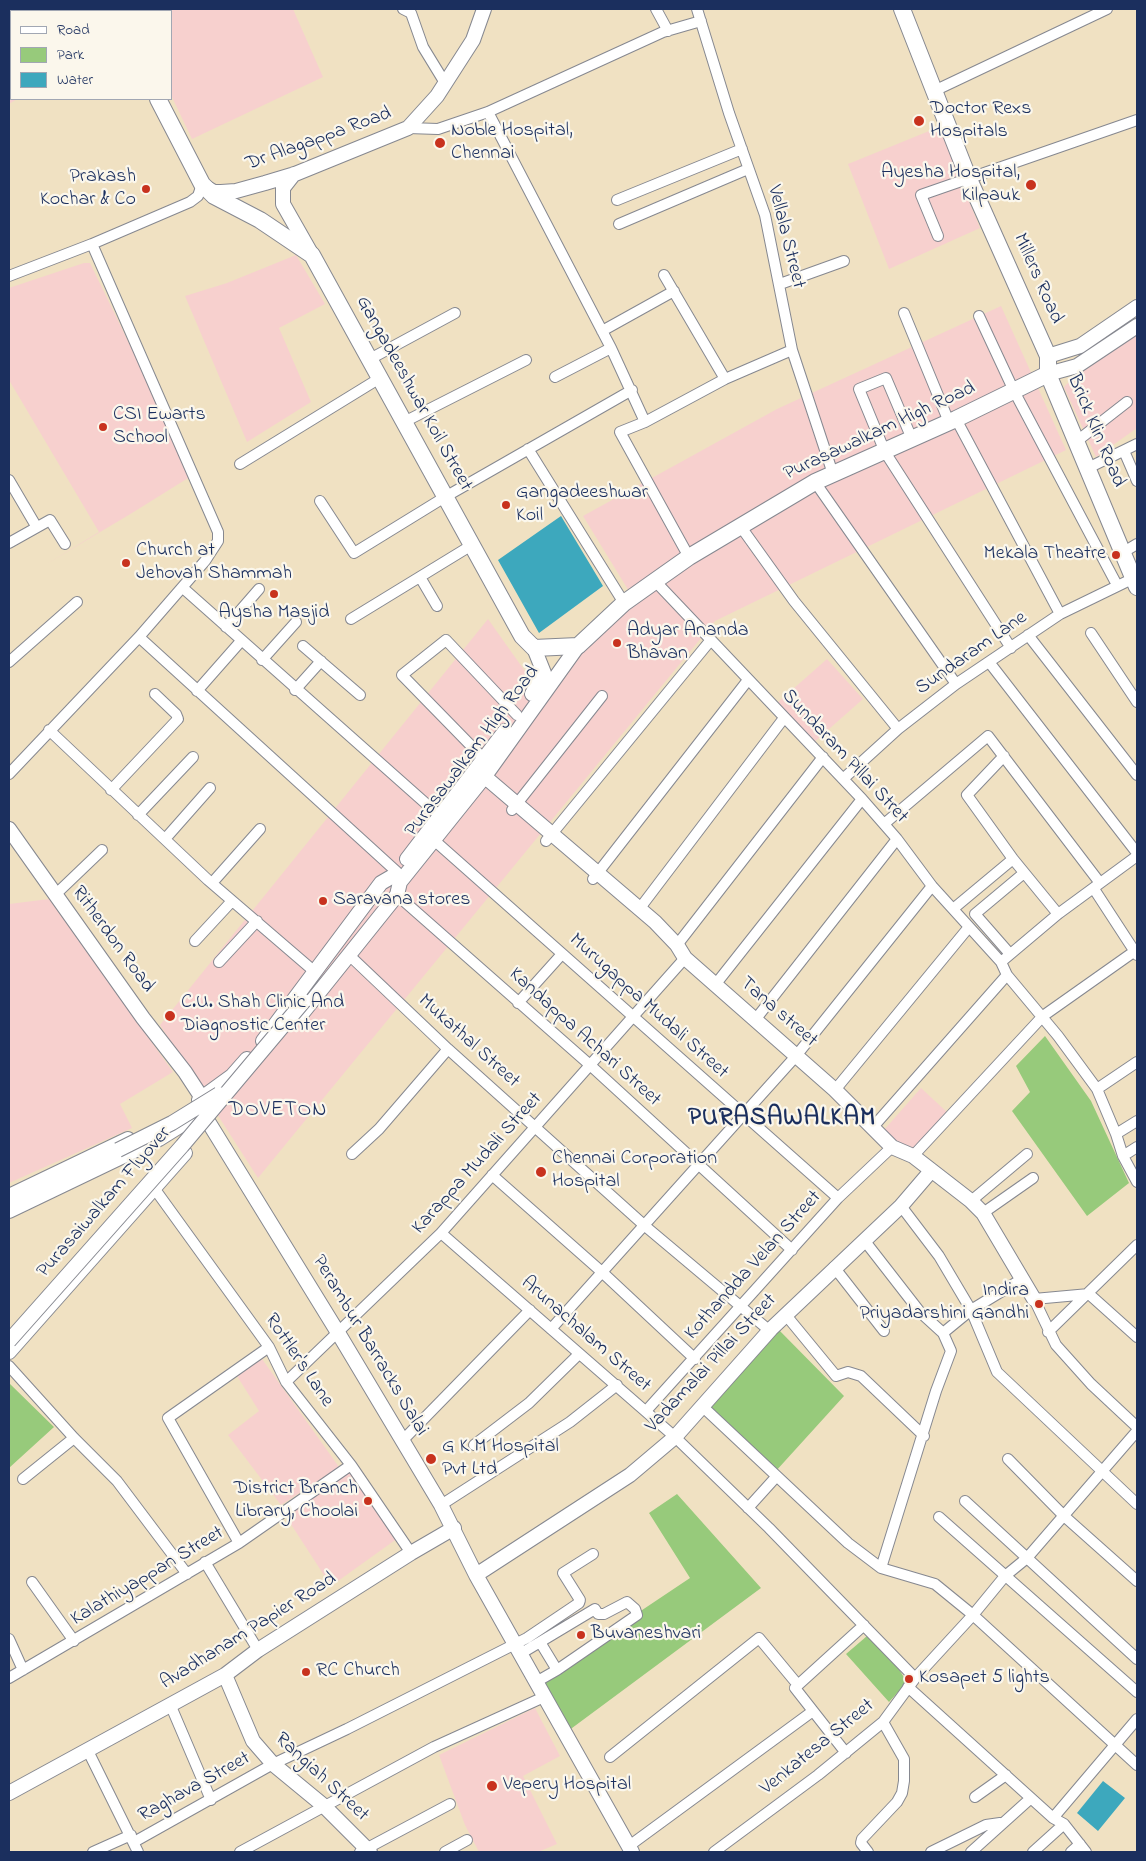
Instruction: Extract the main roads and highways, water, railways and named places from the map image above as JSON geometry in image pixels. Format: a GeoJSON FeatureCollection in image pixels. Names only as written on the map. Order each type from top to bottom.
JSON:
{"type":"FeatureCollection","features":[{"type":"Feature","properties":{"kind":"main road","name":"Millers Road"},"geometry":{"type":"LineString","coordinates":[[902,9],[968,177],[1048,356],[1048,374]]}},
{"type":"Feature","properties":{"kind":"main road","name":"Gangadeeshwar Koil Street"},"geometry":{"type":"LineString","coordinates":[[159,100],[202,184],[214,196],[260,220],[312,255],[522,636]]}},
{"type":"Feature","properties":{"kind":"main road","name":"Purasawalkam High Road"},"geometry":{"type":"LineString","coordinates":[[522,636],[534,648],[542,650],[578,646],[624,603],[689,557],[815,482],[885,452],[1048,374]]}},
{"type":"Feature","properties":{"kind":"main road","name":"Brick Klin Road"},"geometry":{"type":"LineString","coordinates":[[1048,374],[1122,553],[1136,582]]}},
{"type":"Feature","properties":{"kind":"water"},"geometry":{"type":"Polygon","coordinates":[[[561,516],[603,586],[539,633],[498,560],[561,516]]]}},
{"type":"Feature","properties":{"kind":"water"},"geometry":{"type":"Polygon","coordinates":[[[1103,1781],[1125,1798],[1098,1831],[1077,1813],[1103,1781]]]}},
{"type":"Feature","properties":{"kind":"place","name":"Doctor Rexs Hospitals"},"geometry":{"type":"Point","coordinates":[919,121]}},
{"type":"Feature","properties":{"kind":"place","name":"Noble Hospital, Chennai"},"geometry":{"type":"Point","coordinates":[440,143]}},
{"type":"Feature","properties":{"kind":"place","name":"Ayesha Hospital, Kilpauk"},"geometry":{"type":"Point","coordinates":[1031,185]}},
{"type":"Feature","properties":{"kind":"place","name":"Prakash Kochar & Co"},"geometry":{"type":"Point","coordinates":[146,189]}},
{"type":"Feature","properties":{"kind":"place","name":"CSI Ewarts School"},"geometry":{"type":"Point","coordinates":[103,427]}},
{"type":"Feature","properties":{"kind":"place","name":"Gangadeeshwar Koil"},"geometry":{"type":"Point","coordinates":[506,505]}},
{"type":"Feature","properties":{"kind":"place","name":"Mekala Theatre"},"geometry":{"type":"Point","coordinates":[1116,555]}},
{"type":"Feature","properties":{"kind":"place","name":"Church at Jehovah Shammah"},"geometry":{"type":"Point","coordinates":[126,563]}},
{"type":"Feature","properties":{"kind":"place","name":"Aysha Masjid"},"geometry":{"type":"Point","coordinates":[274,594]}},
{"type":"Feature","properties":{"kind":"place","name":"Adyar Ananda Bhavan"},"geometry":{"type":"Point","coordinates":[617,643]}},
{"type":"Feature","properties":{"kind":"place","name":"Saravana stores"},"geometry":{"type":"Point","coordinates":[323,901]}},
{"type":"Feature","properties":{"kind":"place","name":"C.U. Shah Clinic And Diagnostic Center"},"geometry":{"type":"Point","coordinates":[170,1016]}},
{"type":"Feature","properties":{"kind":"place","name":"Chennai Corporation Hospital"},"geometry":{"type":"Point","coordinates":[541,1172]}},
{"type":"Feature","properties":{"kind":"place","name":"Indira Priyadarshini Gandhi"},"geometry":{"type":"Point","coordinates":[1039,1304]}},
{"type":"Feature","properties":{"kind":"place","name":"G K M Hospital Pvt Ltd"},"geometry":{"type":"Point","coordinates":[431,1459]}},
{"type":"Feature","properties":{"kind":"place","name":"District Branch Library, Choolai"},"geometry":{"type":"Point","coordinates":[368,1501]}},
{"type":"Feature","properties":{"kind":"place","name":"Buvaneshvari"},"geometry":{"type":"Point","coordinates":[581,1635]}},
{"type":"Feature","properties":{"kind":"place","name":"RC Church"},"geometry":{"type":"Point","coordinates":[306,1672]}},
{"type":"Feature","properties":{"kind":"place","name":"Kosapet 5 lights"},"geometry":{"type":"Point","coordinates":[909,1679]}},
{"type":"Feature","properties":{"kind":"place","name":"Vepery Hospital"},"geometry":{"type":"Point","coordinates":[492,1786]}},
{"type":"Feature","properties":{"kind":"district","name":"DOVETON"},"geometry":{"type":"Point","coordinates":[278,1112]}},
{"type":"Feature","properties":{"kind":"district","name":"PURASAWALKAM"},"geometry":{"type":"Point","coordinates":[782,1120]}}]}
